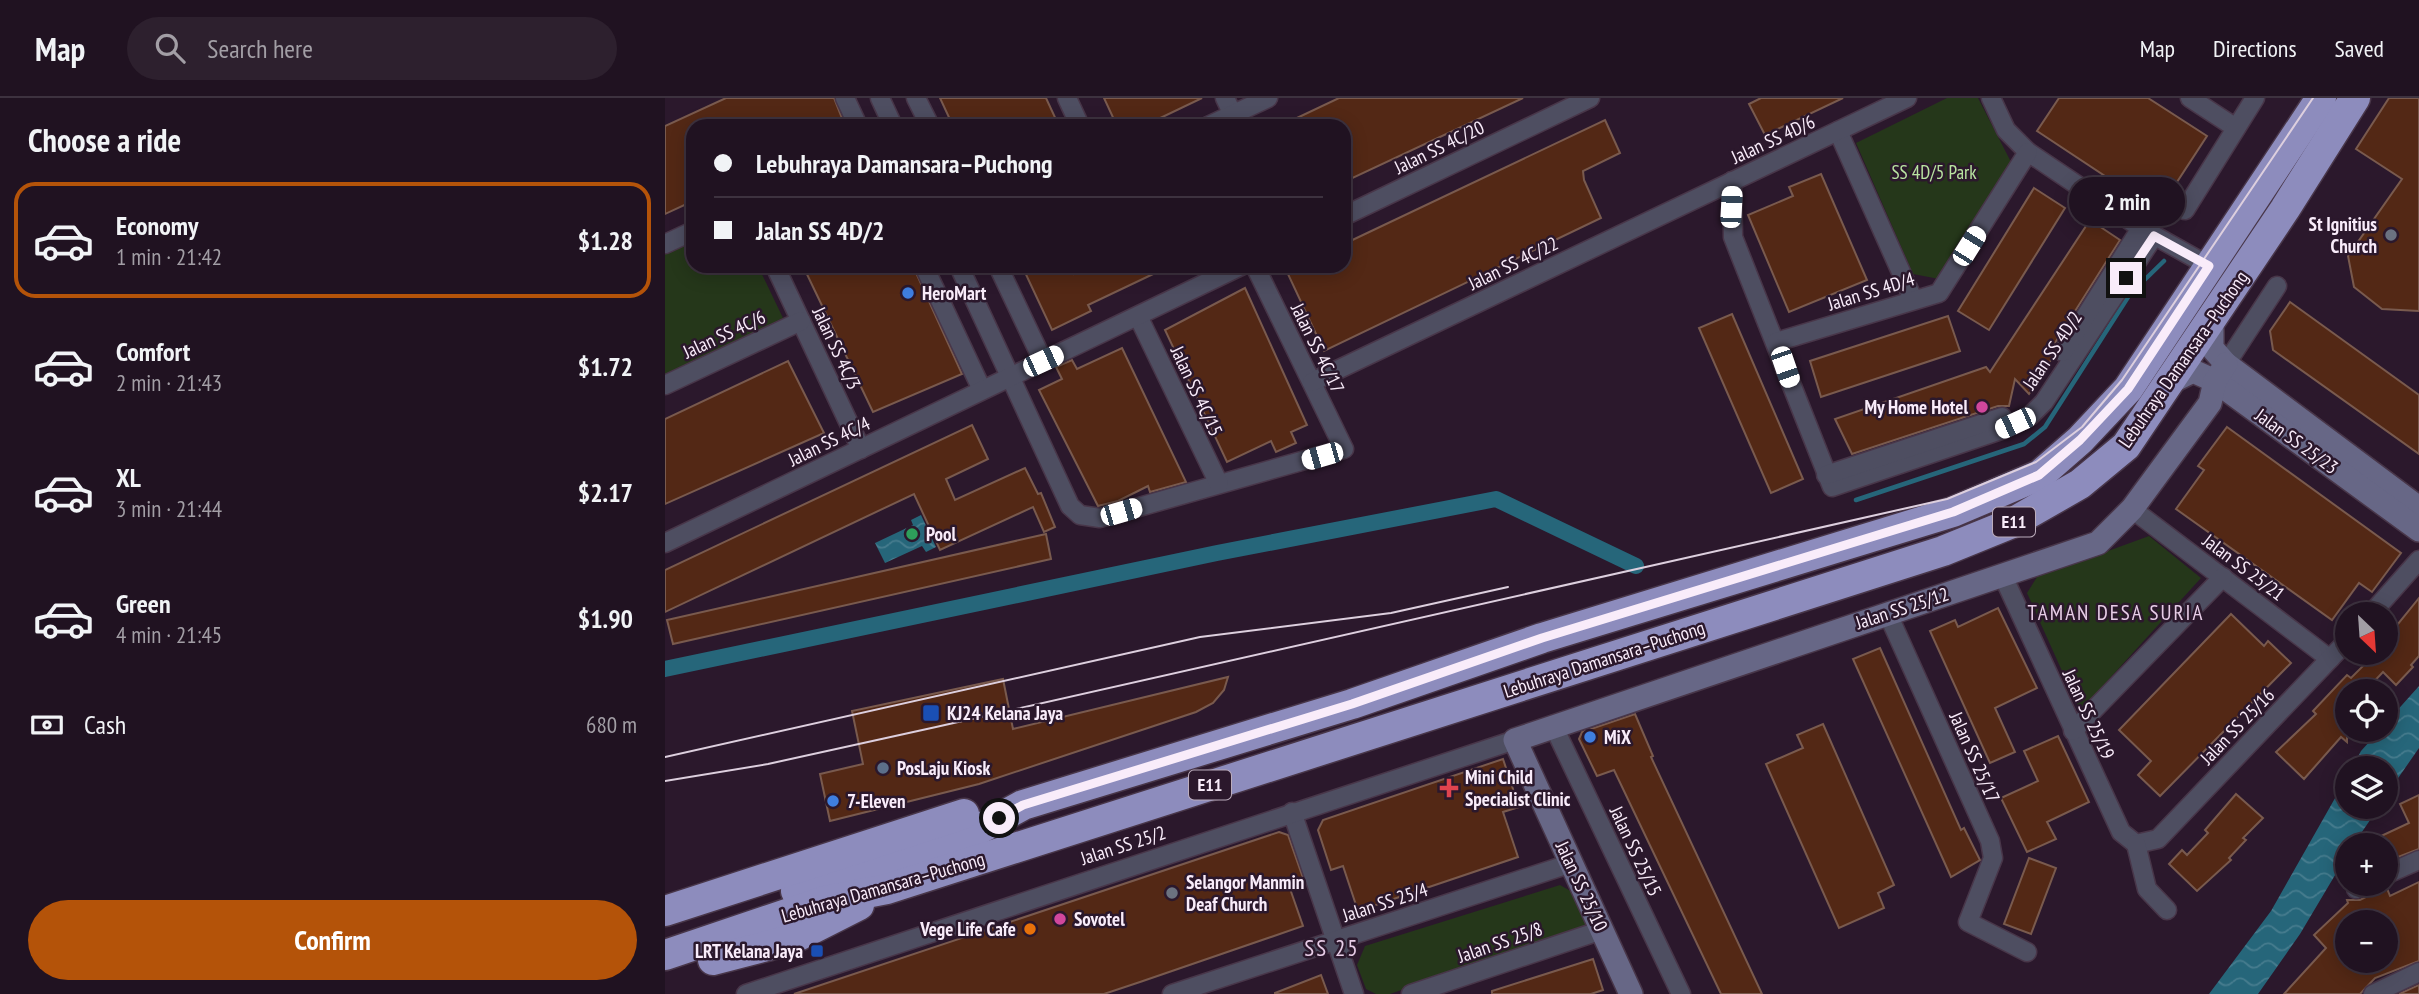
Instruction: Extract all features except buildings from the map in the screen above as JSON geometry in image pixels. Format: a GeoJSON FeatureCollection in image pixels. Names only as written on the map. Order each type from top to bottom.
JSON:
{"type":"FeatureCollection","features":[{"type":"Feature","properties":{"kind":"highway","name":"Lebuhraya Damansara–Puchong"},"geometry":{"type":"LineString","coordinates":[[665,934],[974,831],[1023,805],[1352,704],[1542,638],[1953,512],[2039,475],[2080,440],[2128,389],[2321,98]]}},
{"type":"Feature","properties":{"kind":"highway","name":"Lebuhraya Damansara–Puchong"},"geometry":{"type":"LineString","coordinates":[[665,955],[825,901],[887,890],[1943,551],[2012,523],[2080,484],[2126,446],[2171,382],[2355,98]]}},
{"type":"Feature","properties":{"kind":"highway"},"geometry":{"type":"LineString","coordinates":[[2312,167],[2362,98]]}},
{"type":"Feature","properties":{"kind":"highway"},"geometry":{"type":"LineString","coordinates":[[665,911],[967,813],[1023,805]]}},
{"type":"Feature","properties":{"kind":"highway"},"geometry":{"type":"LineString","coordinates":[[665,976],[742,950],[790,940],[887,890]]}},
{"type":"Feature","properties":{"kind":"street"},"geometry":{"type":"LineString","coordinates":[[845,98],[855,119]]}},
{"type":"Feature","properties":{"kind":"street"},"geometry":{"type":"LineString","coordinates":[[880,98],[890,119]]}},
{"type":"Feature","properties":{"kind":"street"},"geometry":{"type":"LineString","coordinates":[[916,98],[926,119]]}},
{"type":"Feature","properties":{"kind":"street"},"geometry":{"type":"LineString","coordinates":[[1067,98],[1077,119]]}},
{"type":"Feature","properties":{"kind":"street"},"geometry":{"type":"LineString","coordinates":[[1225,98],[1233,115]]}},
{"type":"Feature","properties":{"kind":"street"},"geometry":{"type":"LineString","coordinates":[[1224,119],[1268,98]]}},
{"type":"Feature","properties":{"kind":"street","name":"Jalan SS 4C/20"},"geometry":{"type":"LineString","coordinates":[[1351,213],[1590,98]]}},
{"type":"Feature","properties":{"kind":"street","name":"Jalan SS 4D/6"},"geometry":{"type":"LineString","coordinates":[[1732,181],[1907,98]]}},
{"type":"Feature","properties":{"kind":"street"},"geometry":{"type":"LineString","coordinates":[[1991,98],[2006,130],[2028,152],[2148,232],[2209,266]]}},
{"type":"Feature","properties":{"kind":"street"},"geometry":{"type":"LineString","coordinates":[[2190,98],[2236,128]]}},
{"type":"Feature","properties":{"kind":"street"},"geometry":{"type":"LineString","coordinates":[[2185,211],[2255,98]]}},
{"type":"Feature","properties":{"kind":"street"},"geometry":{"type":"LineString","coordinates":[[1838,131],[1913,299]]}},
{"type":"Feature","properties":{"kind":"street","name":"Jalan SS 4D/4"},"geometry":{"type":"LineString","coordinates":[[1776,342],[1939,293],[2028,152]]}},
{"type":"Feature","properties":{"kind":"street"},"geometry":{"type":"LineString","coordinates":[[1732,181],[1733,237],[1829,481],[2024,408],[2038,392],[2148,232]]}},
{"type":"Feature","properties":{"kind":"street","name":"Jalan SS 4C/22"},"geometry":{"type":"LineString","coordinates":[[1312,382],[1732,181]]}},
{"type":"Feature","properties":{"kind":"street"},"geometry":{"type":"LineString","coordinates":[[665,244],[686,234]]}},
{"type":"Feature","properties":{"kind":"street","name":"Jalan SS 4C/3"},"geometry":{"type":"LineString","coordinates":[[778,273],[861,449]]}},
{"type":"Feature","properties":{"kind":"street"},"geometry":{"type":"LineString","coordinates":[[927,273],[982,390]]}},
{"type":"Feature","properties":{"kind":"street"},"geometry":{"type":"LineString","coordinates":[[962,273],[1070,506],[1080,515],[1100,518],[1214,477]]}},
{"type":"Feature","properties":{"kind":"street"},"geometry":{"type":"LineString","coordinates":[[1001,273],[1043,361]]}},
{"type":"Feature","properties":{"kind":"street"},"geometry":{"type":"LineString","coordinates":[[1011,377],[1227,273]]}},
{"type":"Feature","properties":{"kind":"street","name":"Jalan SS 4C/17"},"geometry":{"type":"LineString","coordinates":[[1214,477],[1240,478],[1344,449],[1258,273]]}},
{"type":"Feature","properties":{"kind":"street"},"geometry":{"type":"LineString","coordinates":[[2220,372],[2277,286]]}},
{"type":"Feature","properties":{"kind":"street","name":"Jalan SS 4C/15"},"geometry":{"type":"LineString","coordinates":[[1138,316],[1214,477]]}},
{"type":"Feature","properties":{"kind":"street","name":"Jalan SS 25/23"},"geometry":{"type":"LineString","coordinates":[[2212,317],[2212,348],[2220,372],[2419,530]]}},
{"type":"Feature","properties":{"kind":"street","name":"Jalan SS 4C/6"},"geometry":{"type":"LineString","coordinates":[[665,385],[800,321]]}},
{"type":"Feature","properties":{"kind":"street","name":"Jalan SS 25/23"},"geometry":{"type":"LineString","coordinates":[[2171,382],[2193,371],[2220,372],[2419,508]]}},
{"type":"Feature","properties":{"kind":"street","name":"Jalan SS 25/12"},"geometry":{"type":"LineString","coordinates":[[1515,740],[1887,612],[2098,543],[2132,509],[2210,403],[2220,372]]}},
{"type":"Feature","properties":{"kind":"street","name":"Jalan SS 4C/4"},"geometry":{"type":"LineString","coordinates":[[665,543],[1011,377]]}},
{"type":"Feature","properties":{"kind":"street","name":"Jalan SS 25/21"},"geometry":{"type":"LineString","coordinates":[[2132,509],[2330,659]]}},
{"type":"Feature","properties":{"kind":"street"},"geometry":{"type":"LineString","coordinates":[[2382,602],[2419,560]]}},
{"type":"Feature","properties":{"kind":"street","name":"Jalan SS 25/19"},"geometry":{"type":"LineString","coordinates":[[2003,576],[2121,832],[2136,844]]}},
{"type":"Feature","properties":{"kind":"street"},"geometry":{"type":"LineString","coordinates":[[2073,731],[2223,578]]}},
{"type":"Feature","properties":{"kind":"street","name":"Jalan SS 25/17"},"geometry":{"type":"LineString","coordinates":[[1887,612],[1990,841],[1993,858],[1968,922],[2027,952]]}},
{"type":"Feature","properties":{"kind":"street","name":"Jalan SS 25/16"},"geometry":{"type":"LineString","coordinates":[[2136,844],[2158,839],[2335,654]]}},
{"type":"Feature","properties":{"kind":"street","name":"Jalan SS 25/15"},"geometry":{"type":"LineString","coordinates":[[1553,725],[1681,994]]}},
{"type":"Feature","properties":{"kind":"street","name":"Jalan SS 25/2"},"geometry":{"type":"LineString","coordinates":[[746,994],[1515,740]]}},
{"type":"Feature","properties":{"kind":"street","name":"Jalan SS 25/10"},"geometry":{"type":"LineString","coordinates":[[1515,740],[1631,994]]}},
{"type":"Feature","properties":{"kind":"street"},"geometry":{"type":"LineString","coordinates":[[1291,812],[1354,994]]}},
{"type":"Feature","properties":{"kind":"street"},"geometry":{"type":"LineString","coordinates":[[2136,844],[2147,889],[2167,910]]}},
{"type":"Feature","properties":{"kind":"street"},"geometry":{"type":"LineString","coordinates":[[2398,869],[2419,860]]}},
{"type":"Feature","properties":{"kind":"street","name":"Jalan SS 25/4"},"geometry":{"type":"LineString","coordinates":[[1172,994],[1209,988],[1336,940],[1571,863]]}},
{"type":"Feature","properties":{"kind":"street","name":"Jalan SS 25/8"},"geometry":{"type":"LineString","coordinates":[[1411,994],[1602,930]]}},
{"type":"Feature","properties":{"kind":"street"},"geometry":{"type":"LineString","coordinates":[[2373,994],[2419,972]]}},
{"type":"Feature","properties":{"kind":"green space","name":"SS 4D/5 Park"},"geometry":{"type":"Polygon","coordinates":[[[1947,98],[1978,98],[2011,162],[1939,279],[1913,274],[1856,143],[1947,98]]]}},
{"type":"Feature","properties":{"kind":"green space"},"geometry":{"type":"Polygon","coordinates":[[[686,241],[686,273],[761,273],[783,318],[665,375],[665,251],[686,241]]]}},
{"type":"Feature","properties":{"kind":"green space"},"geometry":{"type":"Polygon","coordinates":[[[2149,536],[2201,578],[2080,711],[2027,593],[2037,577],[2149,536]]]}},
{"type":"Feature","properties":{"kind":"green space"},"geometry":{"type":"Polygon","coordinates":[[[1560,885],[1576,894],[1587,926],[1390,994],[1376,994],[1366,989],[1357,965],[1365,946],[1560,885]]]}},
{"type":"Feature","properties":{"kind":"water","name":"Pool"},"geometry":{"type":"Polygon","coordinates":[[[921,515],[936,547],[926,552],[922,546],[885,563],[875,543],[913,525],[911,520],[921,515]]]}},
{"type":"Feature","properties":{"kind":"water"},"geometry":{"type":"Polygon","coordinates":[[[2419,686],[2419,748],[2398,778],[2398,756],[2358,756],[2369,742],[2398,742],[2398,709],[2419,686]]]}},
{"type":"Feature","properties":{"kind":"water"},"geometry":{"type":"Polygon","coordinates":[[[2335,798],[2335,819],[2371,819],[2361,833],[2335,833],[2335,875],[2300,934],[2258,994],[2209,994],[2271,911],[2335,798]]]}},
{"type":"Feature","properties":{"kind":"waterway"},"geometry":{"type":"LineString","coordinates":[[1856,500],[2024,444],[2045,427],[2130,294],[2164,261]]}},
{"type":"Feature","properties":{"kind":"waterway"},"geometry":{"type":"LineString","coordinates":[[665,669],[1217,553],[1496,499],[1636,566]]}},
{"type":"Feature","properties":{"kind":"tram line"},"geometry":{"type":"LineString","coordinates":[[665,781],[768,764],[1947,499],[2036,462],[2082,427],[2122,380],[2313,98]]}},
{"type":"Feature","properties":{"kind":"tram line"},"geometry":{"type":"LineString","coordinates":[[665,757],[1200,637],[1391,613],[1508,587]]}},
{"type":"Feature","properties":{"kind":"place","name":"St Ignitius Church"},"geometry":{"type":"Point","coordinates":[2391,235]}},
{"type":"Feature","properties":{"kind":"place","name":"HeroMart"},"geometry":{"type":"Point","coordinates":[908,293]}},
{"type":"Feature","properties":{"kind":"place","name":"My Home Hotel"},"geometry":{"type":"Point","coordinates":[1982,407]}},
{"type":"Feature","properties":{"kind":"place","name":"Pool"},"geometry":{"type":"Point","coordinates":[912,534]}},
{"type":"Feature","properties":{"kind":"place","name":"KJ24 Kelana Jaya"},"geometry":{"type":"Point","coordinates":[931,713]}},
{"type":"Feature","properties":{"kind":"place","name":"MiX"},"geometry":{"type":"Point","coordinates":[1590,737]}},
{"type":"Feature","properties":{"kind":"place","name":"PosLaju Kiosk"},"geometry":{"type":"Point","coordinates":[883,768]}},
{"type":"Feature","properties":{"kind":"place","name":"Mini Child Specialist Clinic"},"geometry":{"type":"Point","coordinates":[1449,788]}},
{"type":"Feature","properties":{"kind":"place","name":"7-Eleven"},"geometry":{"type":"Point","coordinates":[833,801]}},
{"type":"Feature","properties":{"kind":"place","name":"Selangor Manmin Deaf Church"},"geometry":{"type":"Point","coordinates":[1172,893]}},
{"type":"Feature","properties":{"kind":"place","name":"Sovotel"},"geometry":{"type":"Point","coordinates":[1060,919]}},
{"type":"Feature","properties":{"kind":"place","name":"Vege Life Cafe"},"geometry":{"type":"Point","coordinates":[1030,929]}},
{"type":"Feature","properties":{"kind":"place","name":"LRT Kelana Jaya"},"geometry":{"type":"Point","coordinates":[817,951]}},
{"type":"Feature","properties":{"kind":"district","name":"TAMAN DESA SURIA"},"geometry":{"type":"Point","coordinates":[2116,613]}},
{"type":"Feature","properties":{"kind":"district","name":"SS 25"},"geometry":{"type":"Point","coordinates":[1332,948]}},
{"type":"Feature","properties":{"kind":"route"},"geometry":{"type":"LineString","coordinates":[[999,818],[1023,805],[1352,704],[1542,638],[1953,512],[2039,475],[2080,440],[2128,389],[2209,266],[2154,236],[2126,278]]}}]}
